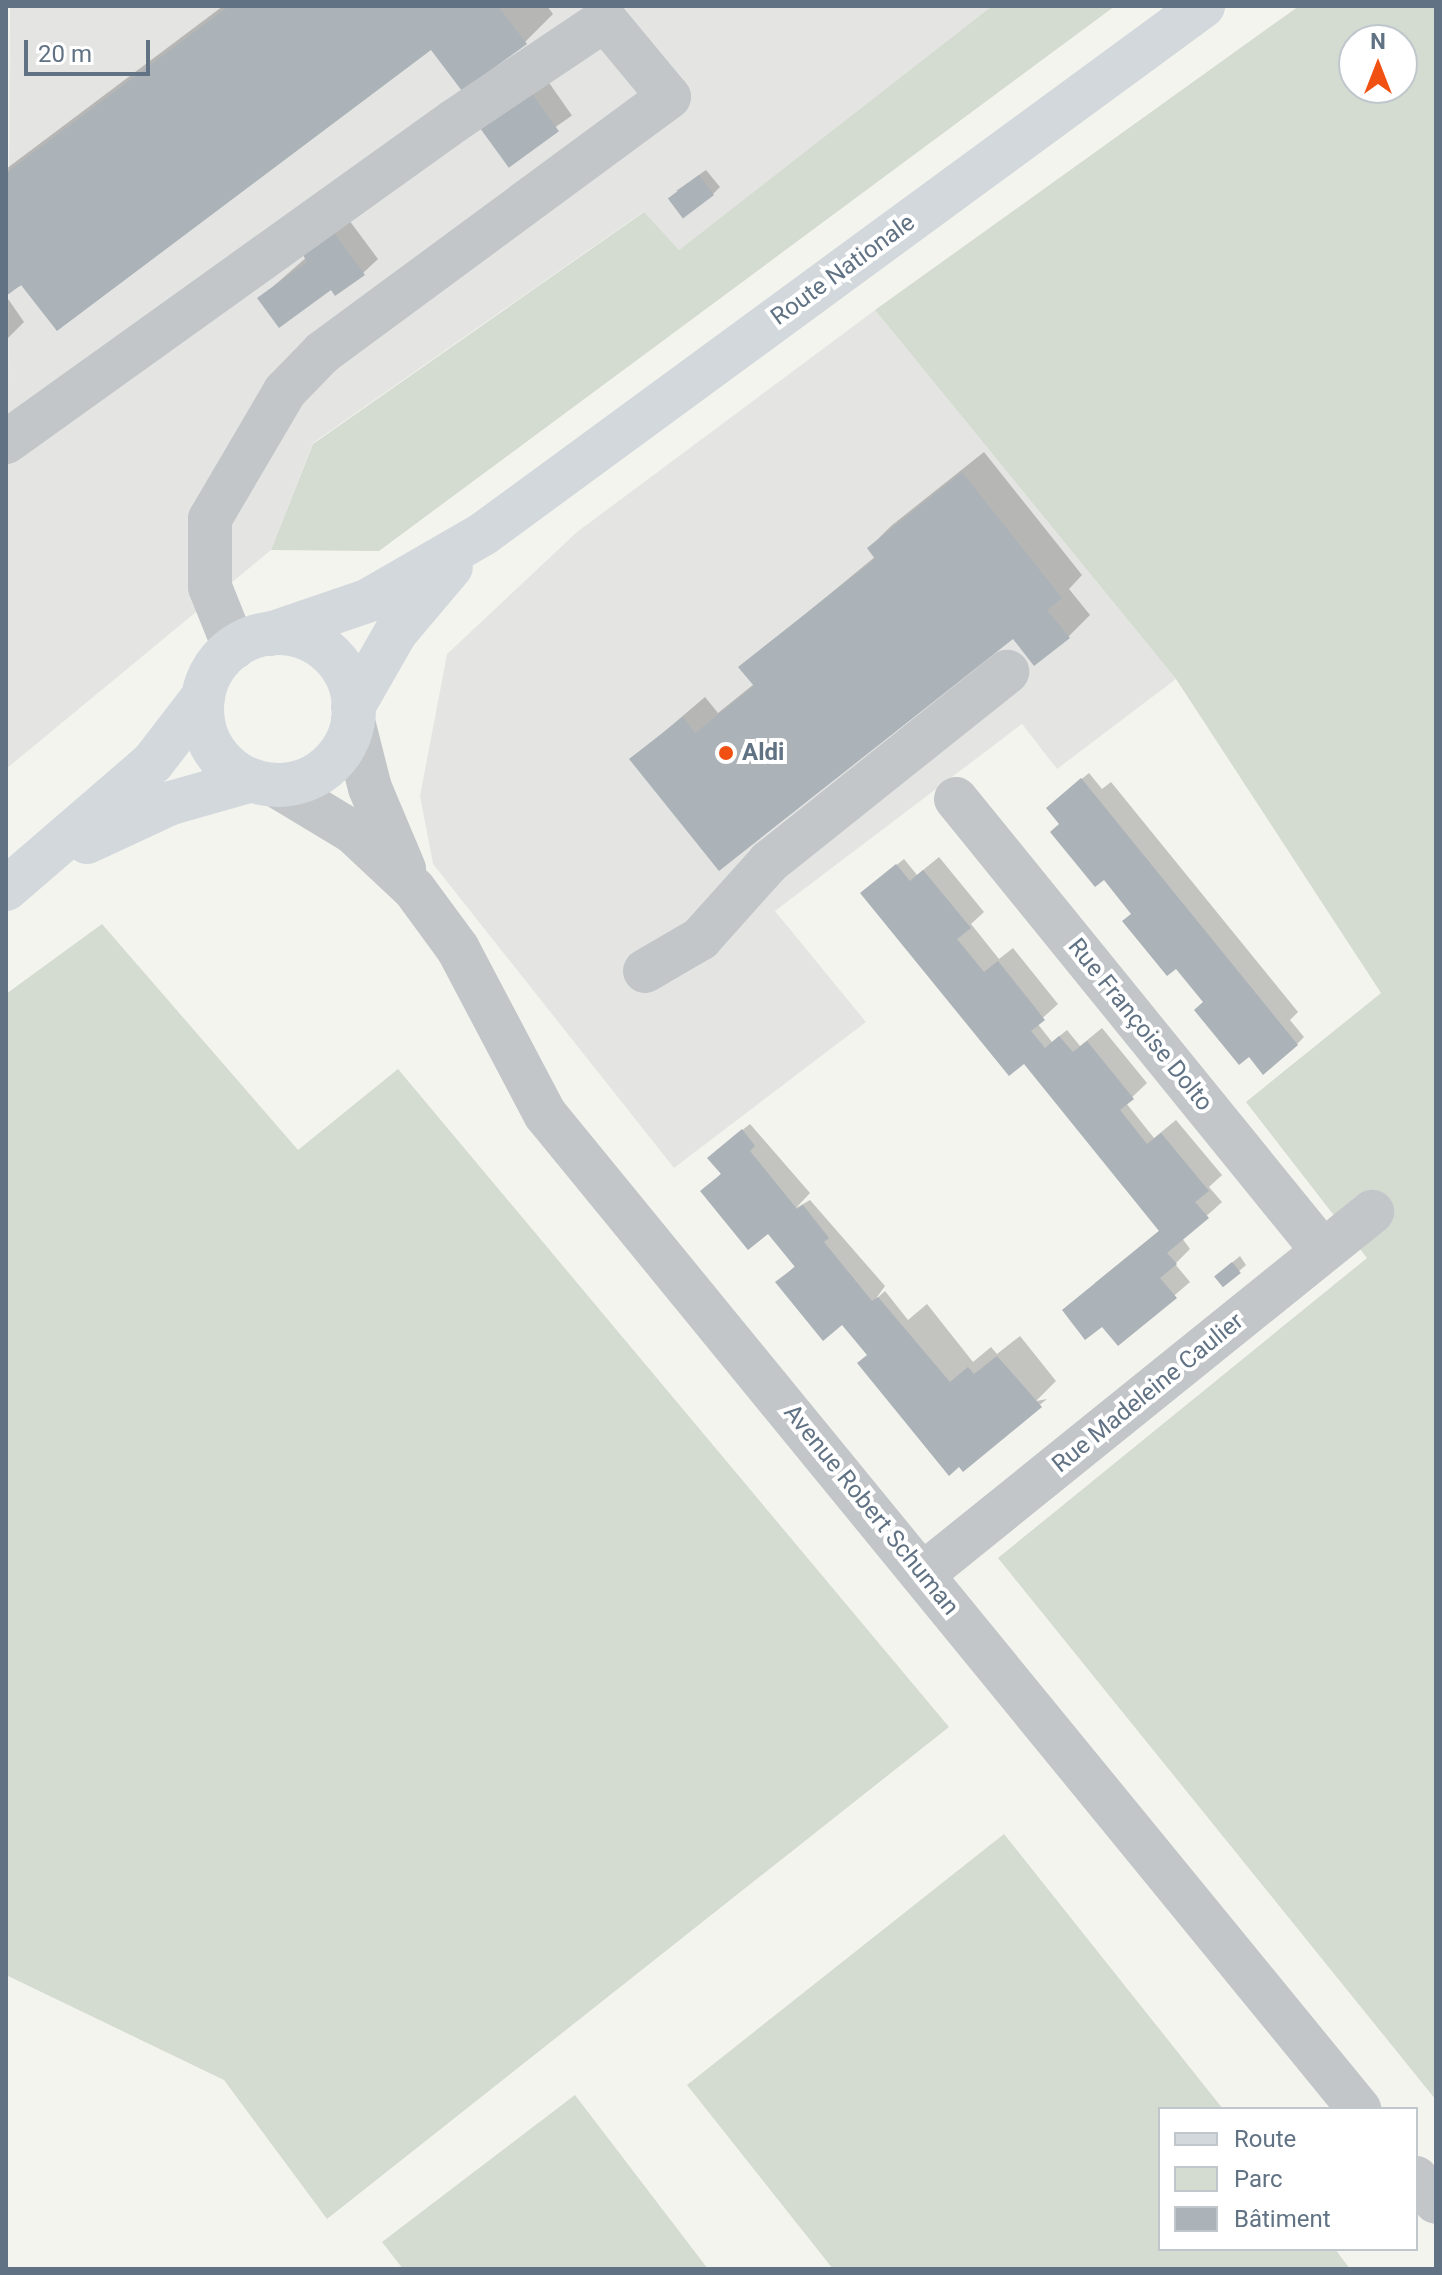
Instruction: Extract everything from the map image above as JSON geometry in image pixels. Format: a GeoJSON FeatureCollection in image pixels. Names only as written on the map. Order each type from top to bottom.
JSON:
{"type":"FeatureCollection","features":[{"type":"Feature","properties":{"kind":"main road","name":"Route Nationale"},"geometry":{"type":"LineString","coordinates":[[252,641],[367,601],[483,534],[1203,6]]}},
{"type":"Feature","properties":{"kind":"main road","name":"Route Nationale"},"geometry":{"type":"LineString","coordinates":[[353,714],[396,632],[483,534]]}},
{"type":"Feature","properties":{"kind":"main road"},"geometry":{"type":"LineString","coordinates":[[308,640],[331,656],[351,688],[353,714],[344,747],[326,768],[302,781],[263,782],[171,803],[22,877],[164,752],[203,697],[213,669],[252,641],[308,640]]}},
{"type":"Feature","properties":{"kind":"main road"},"geometry":{"type":"LineString","coordinates":[[203,697],[210,743],[227,766],[263,782]]}},
{"type":"Feature","properties":{"kind":"street"},"geometry":{"type":"LineString","coordinates":[[6,442],[454,121],[605,20],[669,97],[322,353],[285,391],[210,519],[210,587],[252,641]]}},
{"type":"Feature","properties":{"kind":"street"},"geometry":{"type":"LineString","coordinates":[[645,971],[700,939],[769,862],[1007,672]]}},
{"type":"Feature","properties":{"kind":"street","name":"Avenue Robert Schuman"},"geometry":{"type":"LineString","coordinates":[[353,714],[377,808],[414,889]]}},
{"type":"Feature","properties":{"kind":"street","name":"Avenue Robert Schuman"},"geometry":{"type":"LineString","coordinates":[[263,782],[353,832],[414,889],[458,949],[545,1114],[1357,2107]]}},
{"type":"Feature","properties":{"kind":"street","name":"Rue Françoise Dolto"},"geometry":{"type":"LineString","coordinates":[[956,799],[1323,1251]]}},
{"type":"Feature","properties":{"kind":"street","name":"Rue Madeleine Caulier"},"geometry":{"type":"LineString","coordinates":[[923,1574],[1372,1212]]}},
{"type":"Feature","properties":{"kind":"street"},"geometry":{"type":"LineString","coordinates":[[1418,2180],[1436,2202]]}},
{"type":"Feature","properties":{"kind":"shaded area"},"geometry":{"type":"Polygon","coordinates":[[[10,6],[992,6],[679,250],[643,212],[313,443],[271,550],[6,769],[10,6]]]}},
{"type":"Feature","properties":{"kind":"shaded area"},"geometry":{"type":"Polygon","coordinates":[[[875,310],[1176,679],[1057,769],[1022,724],[775,911],[866,1022],[674,1168],[433,864],[420,796],[447,654],[577,532],[875,310]]]}},
{"type":"Feature","properties":{"kind":"green space"},"geometry":{"type":"Polygon","coordinates":[[[992,6],[1115,6],[379,551],[271,550],[313,444],[644,212],[679,250],[992,6]]]}},
{"type":"Feature","properties":{"kind":"green space"},"geometry":{"type":"Polygon","coordinates":[[[1299,6],[1436,6],[1436,2100],[998,1558],[1367,1258],[1246,1102],[1381,993],[1176,679],[875,310],[1299,6]]]}},
{"type":"Feature","properties":{"kind":"green space"},"geometry":{"type":"Polygon","coordinates":[[[102,924],[298,1150],[398,1069],[949,1727],[327,2219],[224,2080],[6,1975],[6,994],[102,924]]]}},
{"type":"Feature","properties":{"kind":"green space"},"geometry":{"type":"Polygon","coordinates":[[[1004,1834],[1221,2107],[1158,2107],[1158,2251],[1336,2251],[1350,2269],[833,2269],[687,2085],[1004,1834]]]}},
{"type":"Feature","properties":{"kind":"green space"},"geometry":{"type":"Polygon","coordinates":[[[575,2095],[708,2269],[403,2269],[382,2242],[575,2095]]]}},
{"type":"Feature","properties":{"kind":"building"},"geometry":{"type":"Polygon","coordinates":[[[229,6],[498,6],[527,44],[462,91],[431,50],[57,331],[21,285],[6,296],[6,173],[229,6]]]}},
{"type":"Feature","properties":{"kind":"building"},"geometry":{"type":"Polygon","coordinates":[[[529,90],[559,131],[509,168],[479,126],[529,90]]]}},
{"type":"Feature","properties":{"kind":"building"},"geometry":{"type":"Polygon","coordinates":[[[699,175],[714,195],[683,218],[668,198],[699,175]]]}},
{"type":"Feature","properties":{"kind":"building"},"geometry":{"type":"Polygon","coordinates":[[[334,233],[365,275],[335,296],[331,290],[279,328],[257,298],[307,262],[303,255],[334,233]]]}},
{"type":"Feature","properties":{"kind":"building"},"geometry":{"type":"Polygon","coordinates":[[[962,472],[1062,598],[1047,610],[1070,638],[1034,666],[1013,639],[719,871],[629,759],[683,717],[695,733],[754,686],[738,667],[875,559],[867,548],[962,472]]]}},
{"type":"Feature","properties":{"kind":"building"},"geometry":{"type":"Polygon","coordinates":[[[1081,778],[1298,1045],[1263,1075],[1249,1057],[1239,1065],[1194,1010],[1203,1002],[1176,969],[1167,976],[1122,921],[1131,914],[1104,880],[1095,887],[1050,832],[1059,824],[1046,808],[1081,778]]]}},
{"type":"Feature","properties":{"kind":"building"},"geometry":{"type":"Polygon","coordinates":[[[896,864],[910,881],[923,870],[971,928],[957,939],[984,972],[998,961],[1045,1020],[1031,1031],[1045,1048],[1059,1036],[1073,1052],[1087,1041],[1134,1099],[1120,1110],[1147,1144],[1161,1133],[1209,1191],[1195,1202],[1209,1218],[1167,1253],[1177,1264],[1160,1278],[1177,1298],[1118,1346],[1102,1327],[1085,1340],[1062,1310],[1159,1231],[1024,1064],[1009,1076],[860,893],[896,864]]]}},
{"type":"Feature","properties":{"kind":"building"},"geometry":{"type":"Polygon","coordinates":[[[742,1129],[755,1146],[750,1151],[797,1209],[803,1205],[829,1238],[824,1242],[872,1301],[878,1297],[950,1382],[968,1367],[974,1374],[997,1356],[1042,1407],[963,1472],[959,1467],[949,1476],[857,1363],[867,1355],[842,1325],[823,1341],[775,1282],[795,1267],[768,1234],[748,1250],[700,1191],[721,1174],[707,1158],[742,1129]]]}},
{"type":"Feature","properties":{"kind":"building"},"geometry":{"type":"Polygon","coordinates":[[[1232,1262],[1241,1273],[1223,1287],[1214,1276],[1232,1262]]]}},
{"type":"Feature","properties":{"kind":"place","name":"Aldi"},"geometry":{"type":"Point","coordinates":[726,753]}}]}
